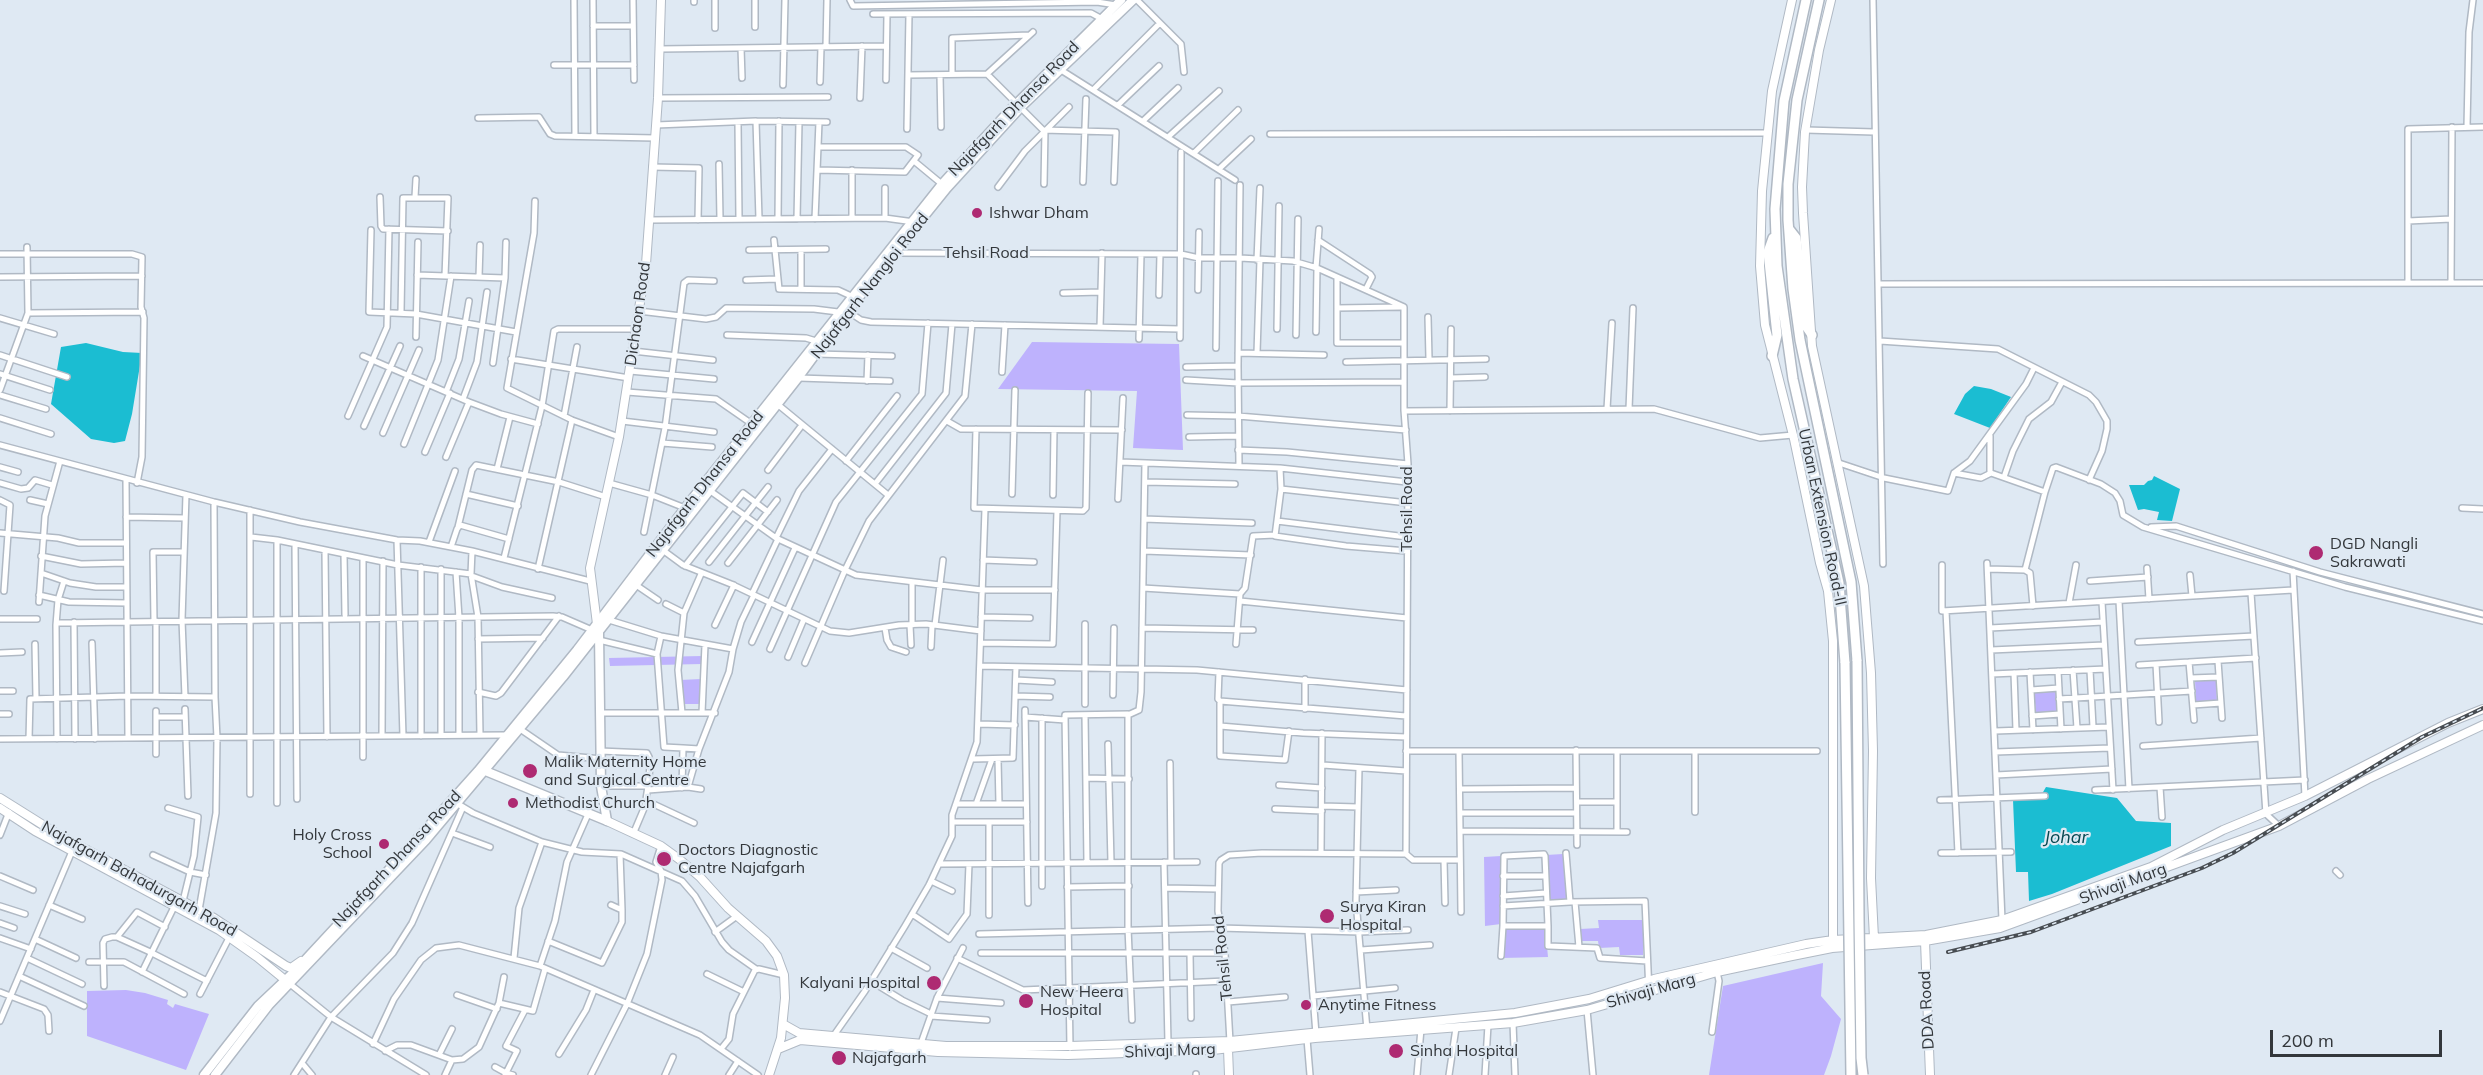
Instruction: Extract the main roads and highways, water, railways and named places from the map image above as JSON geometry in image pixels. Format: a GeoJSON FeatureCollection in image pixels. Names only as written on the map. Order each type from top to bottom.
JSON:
{"type":"FeatureCollection","features":[{"type":"Feature","properties":{"kind":"highway","name":"Urban Extension Road-II"},"geometry":{"type":"LineString","coordinates":[[1806,0],[1784,101],[1777,164],[1776,230],[1780,298],[1795,388],[1839,583],[1845,663],[1851,1075]]}},
{"type":"Feature","properties":{"kind":"highway","name":"Urban Extension Road-II"},"geometry":{"type":"LineString","coordinates":[[1819,0],[1797,100],[1788,184],[1789,229],[1792,289],[1800,340],[1851,582],[1857,661],[1863,1075]]}},
{"type":"Feature","properties":{"kind":"highway"},"geometry":{"type":"LineString","coordinates":[[1789,229],[1796,238],[1806,326],[1812,335]]}},
{"type":"Feature","properties":{"kind":"highway"},"geometry":{"type":"LineString","coordinates":[[1772,357],[1777,335],[1768,252],[1776,230]]}},
{"type":"Feature","properties":{"kind":"main road","name":"Dichaon Road"},"geometry":{"type":"LineString","coordinates":[[607,820],[601,786],[597,632],[590,580],[591,558],[622,421],[646,264],[658,98],[661,0]]}},
{"type":"Feature","properties":{"kind":"main road","name":"Najafgarh Nangloi Road"},"geometry":{"type":"LineString","coordinates":[[597,632],[664,551],[706,488],[774,402],[798,378],[843,310],[894,253],[944,186],[1019,105],[1061,70],[1115,8],[1133,0]]}},
{"type":"Feature","properties":{"kind":"main road"},"geometry":{"type":"LineString","coordinates":[[1792,0],[1772,91],[1762,191],[1760,266],[1765,325],[1793,435],[1828,591],[1833,641],[1833,940]]}},
{"type":"Feature","properties":{"kind":"main road"},"geometry":{"type":"LineString","coordinates":[[1832,0],[1819,50],[1806,130],[1802,187],[1812,335],[1857,544],[1865,597],[1871,673],[1873,751],[1870,878],[1874,938]]}},
{"type":"Feature","properties":{"kind":"main road","name":"Najafgarh Dhansa Road"},"geometry":{"type":"LineString","coordinates":[[1019,105],[1115,8]]}},
{"type":"Feature","properties":{"kind":"main road","name":"Najafgarh Dhansa Road"},"geometry":{"type":"LineString","coordinates":[[288,982],[294,972],[482,770],[505,735],[597,632],[685,508],[706,488],[752,423],[774,402],[816,341],[843,310],[851,296],[915,222]]}},
{"type":"Feature","properties":{"kind":"main road"},"geometry":{"type":"LineString","coordinates":[[204,1075],[258,1006],[320,953],[460,806],[482,770],[520,729],[597,632]]}},
{"type":"Feature","properties":{"kind":"main road","name":"Shivaji Marg"},"geometry":{"type":"LineString","coordinates":[[783,1024],[799,1032],[832,1039],[920,1047],[1068,1055],[1229,1045],[1367,1031],[1420,1021],[1515,1013],[1589,999],[1648,981],[1758,954],[1833,940],[1926,935],[2002,920],[2151,867],[2223,830],[2305,796],[2448,723],[2483,709]]}},
{"type":"Feature","properties":{"kind":"main road","name":"Shivaji Marg"},"geometry":{"type":"LineString","coordinates":[[1367,1031],[1421,1031],[1513,1023],[1587,1010],[1717,972],[1832,948],[1924,943],[2001,928],[2279,826],[2368,779],[2483,725]]}},
{"type":"Feature","properties":{"kind":"main road"},"geometry":{"type":"LineString","coordinates":[[482,770],[589,812],[661,846],[700,877],[737,916],[766,940],[777,956],[786,987],[783,1024],[769,1075]]}},
{"type":"Feature","properties":{"kind":"main road","name":"Najafgarh Bahadurgarh Road"},"geometry":{"type":"LineString","coordinates":[[0,798],[10,810]]}},
{"type":"Feature","properties":{"kind":"main road","name":"Najafgarh Bahadurgarh Road"},"geometry":{"type":"LineString","coordinates":[[0,808],[10,810],[179,903],[288,982]]}},
{"type":"Feature","properties":{"kind":"main road","name":"Najafgarh Bahadurgarh Road"},"geometry":{"type":"LineString","coordinates":[[179,903],[199,910],[286,966],[291,968],[309,956]]}},
{"type":"Feature","properties":{"kind":"main road","name":"DDA Road"},"geometry":{"type":"LineString","coordinates":[[1924,943],[1930,1075]]}},
{"type":"Feature","properties":{"kind":"main road"},"geometry":{"type":"LineString","coordinates":[[215,1075],[288,982]]}},
{"type":"Feature","properties":{"kind":"main road","name":"Shivaji Marg"},"geometry":{"type":"LineString","coordinates":[[778,1049],[800,1040],[832,1039]]}},
{"type":"Feature","properties":{"kind":"main road","name":"Shivaji Marg"},"geometry":{"type":"LineString","coordinates":[[998,1050],[1168,1043],[1229,1045]]}},
{"type":"Feature","properties":{"kind":"main road"},"geometry":{"type":"LineString","coordinates":[[1229,1045],[1229,1075]]}},
{"type":"Feature","properties":{"kind":"water"},"geometry":{"type":"Polygon","coordinates":[[[86,343],[123,352],[142,353],[125,441],[114,443],[91,439],[51,404],[61,347],[86,343]]]}},
{"type":"Feature","properties":{"kind":"water"},"geometry":{"type":"Polygon","coordinates":[[[1974,386],[1991,389],[2011,397],[1990,428],[1954,414],[1965,394],[1974,386]]]}},
{"type":"Feature","properties":{"kind":"water"},"geometry":{"type":"Polygon","coordinates":[[[2154,476],[2180,489],[2172,521],[2157,520],[2159,512],[2138,510],[2129,485],[2144,485],[2154,476]]]}},
{"type":"Feature","properties":{"kind":"water","name":"Johar"},"geometry":{"type":"Polygon","coordinates":[[[2046,787],[2117,798],[2136,821],[2171,823],[2171,846],[2029,901],[2028,872],[2016,872],[2013,800],[2039,799],[2046,787]]]}},
{"type":"Feature","properties":{"kind":"railway"},"geometry":{"type":"LineString","coordinates":[[1948,952],[2031,932],[2202,868],[2233,853],[2422,737],[2483,708]]}},
{"type":"Feature","properties":{"kind":"place","name":"Ishwar Dham"},"geometry":{"type":"Point","coordinates":[977,213]}},
{"type":"Feature","properties":{"kind":"place","name":"DGD Nangli Sakrawati"},"geometry":{"type":"Point","coordinates":[2316,553]}},
{"type":"Feature","properties":{"kind":"place","name":"Malik Maternity Home and Surgical Centre"},"geometry":{"type":"Point","coordinates":[530,771]}},
{"type":"Feature","properties":{"kind":"place","name":"Methodist Church"},"geometry":{"type":"Point","coordinates":[513,803]}},
{"type":"Feature","properties":{"kind":"place","name":"Holy Cross School"},"geometry":{"type":"Point","coordinates":[384,844]}},
{"type":"Feature","properties":{"kind":"place","name":"Doctors Diagnostic Centre Najafgarh"},"geometry":{"type":"Point","coordinates":[664,859]}},
{"type":"Feature","properties":{"kind":"place","name":"Surya Kiran Hospital"},"geometry":{"type":"Point","coordinates":[1327,916]}},
{"type":"Feature","properties":{"kind":"place","name":"Kalyani Hospital"},"geometry":{"type":"Point","coordinates":[934,983]}},
{"type":"Feature","properties":{"kind":"place","name":"New Heera Hospital"},"geometry":{"type":"Point","coordinates":[1026,1001]}},
{"type":"Feature","properties":{"kind":"place","name":"Anytime Fitness"},"geometry":{"type":"Point","coordinates":[1306,1005]}},
{"type":"Feature","properties":{"kind":"place","name":"Sinha Hospital"},"geometry":{"type":"Point","coordinates":[1396,1051]}},
{"type":"Feature","properties":{"kind":"place","name":"Najafgarh"},"geometry":{"type":"Point","coordinates":[839,1058]}}]}
